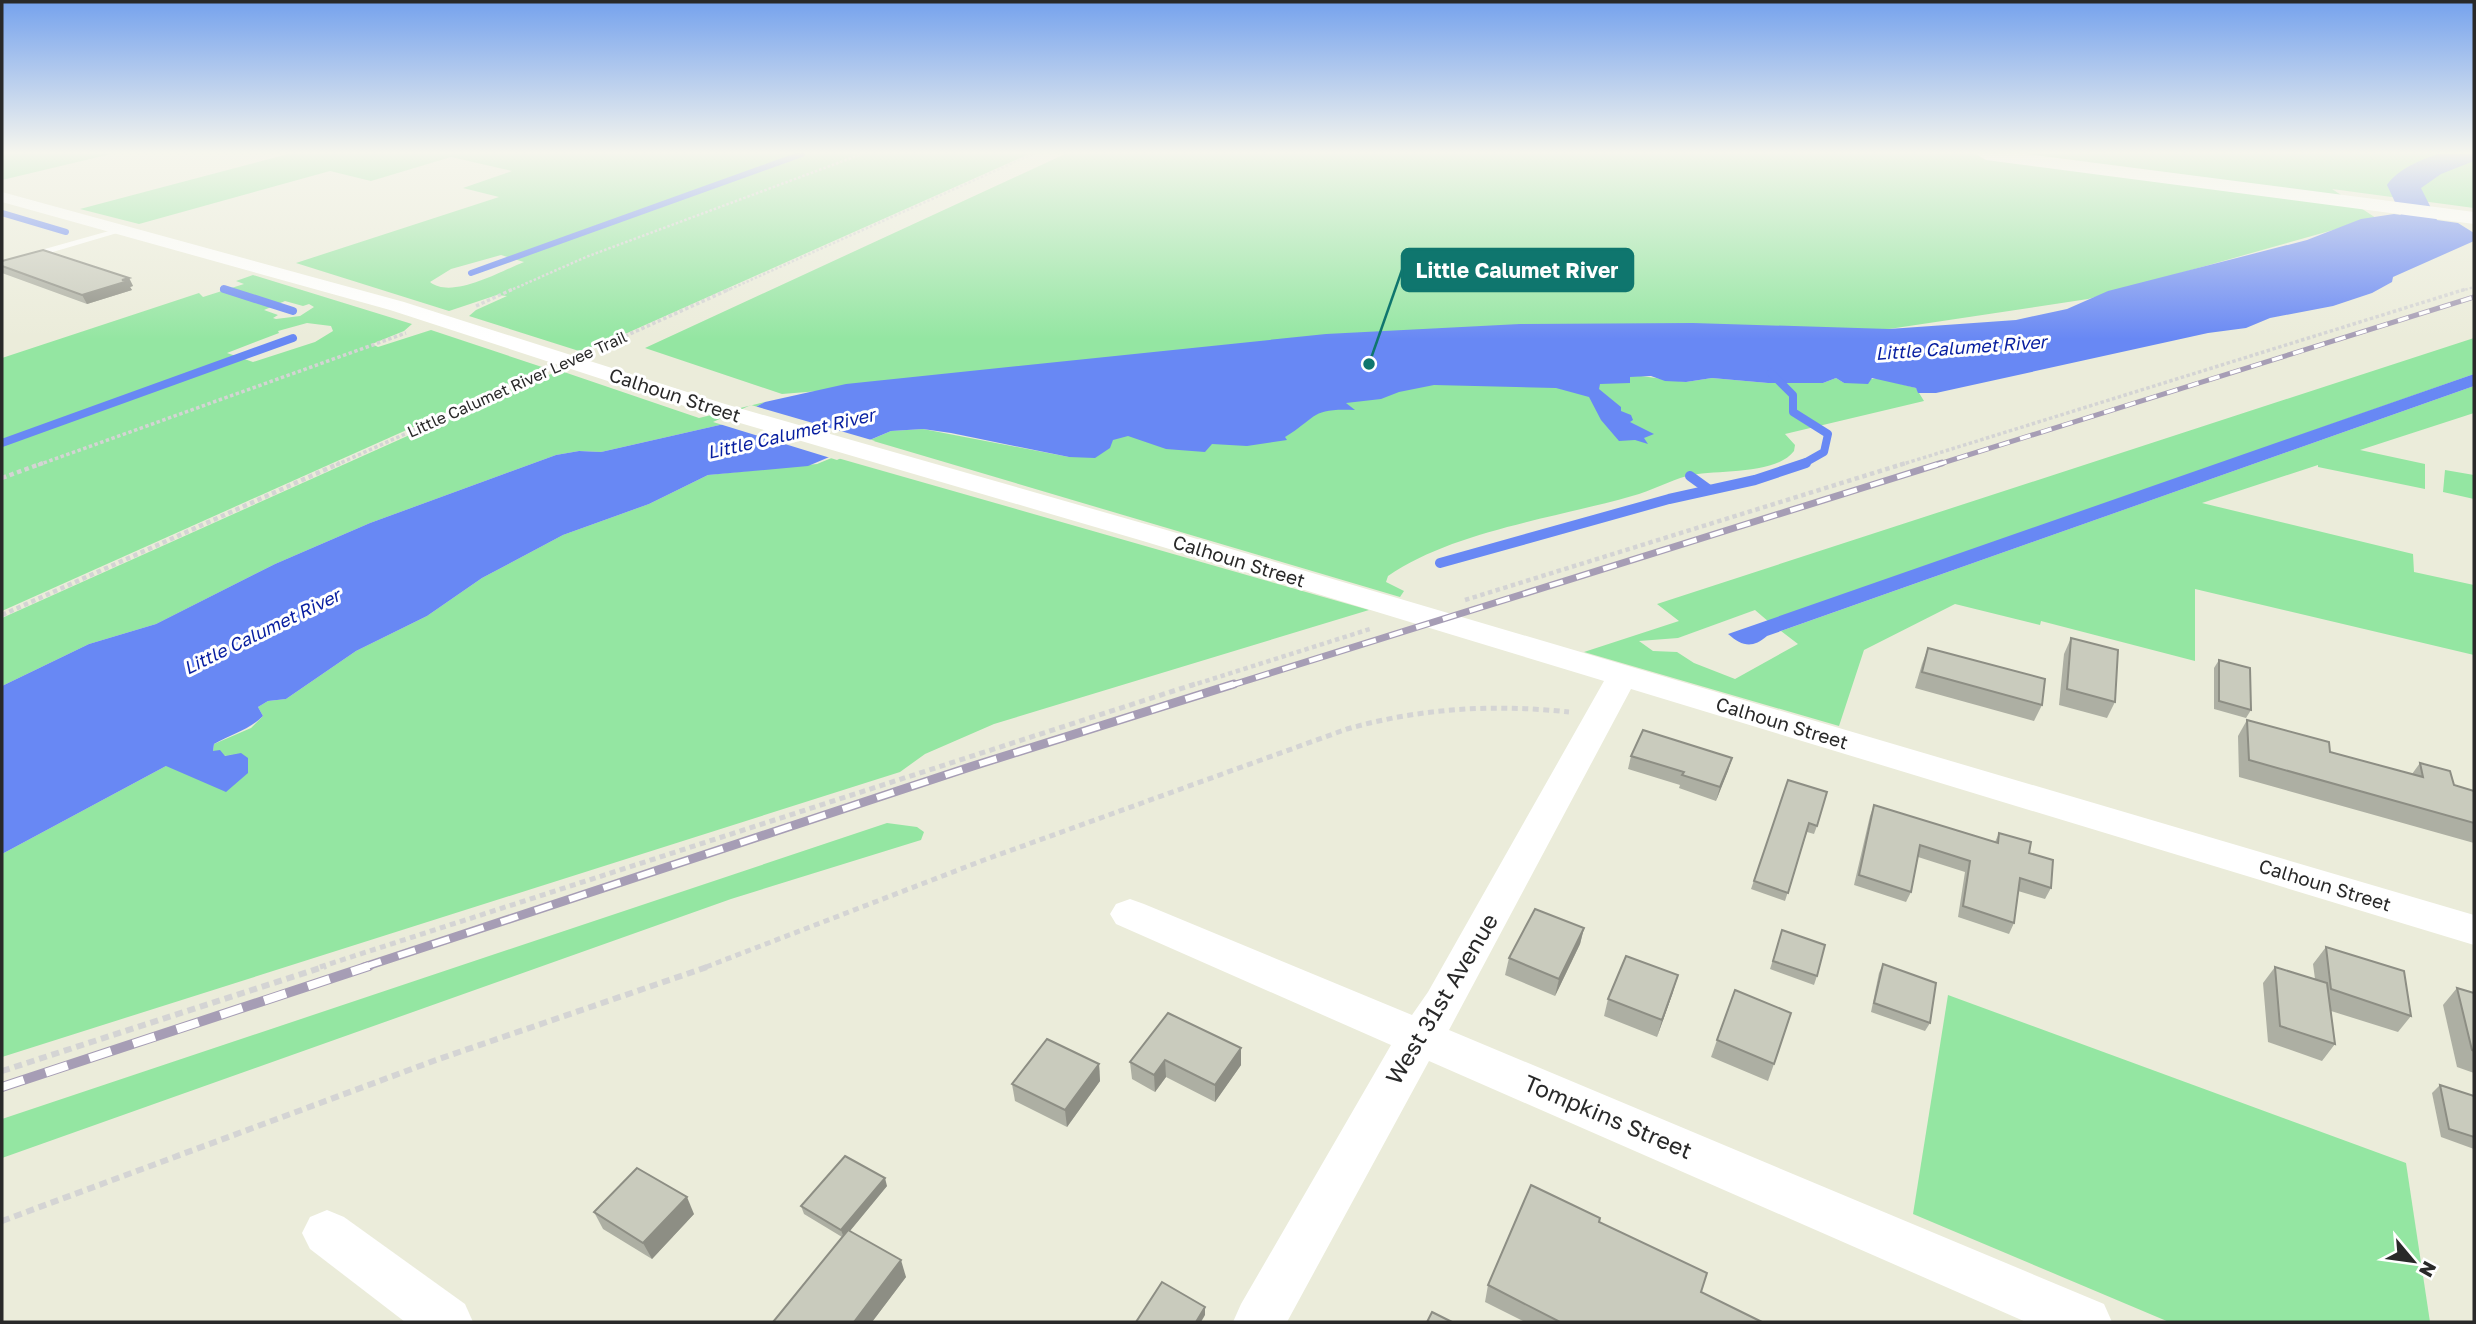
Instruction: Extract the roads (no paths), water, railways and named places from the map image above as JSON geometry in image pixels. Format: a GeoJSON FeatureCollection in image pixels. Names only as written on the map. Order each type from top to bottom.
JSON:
{"type":"FeatureCollection","features":[{"type":"Feature","properties":{"kind":"street","name":"Calhoun Street"},"geometry":{"type":"LineString","coordinates":[[67,216],[397,306],[717,409],[1623,675],[2474,930]]}},
{"type":"Feature","properties":{"kind":"street","name":"West 31st Avenue"},"geometry":{"type":"LineString","coordinates":[[1259,1322],[1398,1071],[1443,1004],[1623,675]]}},
{"type":"Feature","properties":{"kind":"street","name":"Tompkins Street"},"geometry":{"type":"LineString","coordinates":[[1130,914],[2086,1322]]}},
{"type":"Feature","properties":{"kind":"street"},"geometry":{"type":"LineString","coordinates":[[327,1233],[447,1322]]}},
{"type":"Feature","properties":{"kind":"lane"},"geometry":{"type":"LineString","coordinates":[[2,264],[119,231]]}},
{"type":"Feature","properties":{"kind":"water"},"geometry":{"type":"Polygon","coordinates":[[[2407,216],[2458,223],[2474,233],[2474,241],[2393,277],[2392,282],[2372,293],[2333,306],[2270,318],[2246,328],[2208,333],[1936,393],[1918,393],[1916,388],[1872,378],[1868,384],[1844,383],[1836,378],[1823,383],[1768,383],[1712,378],[1686,382],[1665,381],[1651,376],[1630,377],[1630,383],[1600,384],[1599,389],[1621,407],[1621,411],[1631,415],[1633,420],[1630,422],[1654,434],[1644,438],[1648,444],[1635,440],[1619,441],[1601,420],[1589,397],[1556,388],[1434,385],[1399,392],[1381,399],[1346,403],[1355,410],[1322,412],[1285,437],[1287,440],[1247,446],[1212,444],[1205,452],[1166,449],[1128,436],[1113,440],[1110,448],[1095,458],[1069,457],[923,429],[891,431],[808,466],[708,475],[649,504],[563,535],[482,578],[427,616],[356,651],[286,699],[268,701],[258,707],[263,716],[258,721],[214,744],[213,751],[220,750],[225,756],[241,753],[248,758],[248,773],[226,792],[166,766],[2,854],[2,686],[89,644],[156,624],[275,564],[370,523],[556,455],[579,451],[601,452],[724,424],[765,402],[846,384],[1326,334],[1520,324],[1693,323],[1889,329],[2016,320],[2067,309],[2108,291],[2307,240],[2361,219],[2407,216]]]}},
{"type":"Feature","properties":{"kind":"water"},"geometry":{"type":"Polygon","coordinates":[[[2474,374],[2474,386],[1767,636],[1757,643],[1743,643],[1728,634],[2474,374]]]}},
{"type":"Feature","properties":{"kind":"waterway"},"geometry":{"type":"LineString","coordinates":[[11,216],[66,232]]}},
{"type":"Feature","properties":{"kind":"waterway"},"geometry":{"type":"LineString","coordinates":[[471,273],[630,216]]}},
{"type":"Feature","properties":{"kind":"waterway","name":"Little Calumet River"},"geometry":{"type":"LineString","coordinates":[[2378,259],[2414,244],[2424,228],[2418,216]]}},
{"type":"Feature","properties":{"kind":"waterway"},"geometry":{"type":"LineString","coordinates":[[223,289],[230,291]]}},
{"type":"Feature","properties":{"kind":"waterway"},"geometry":{"type":"LineString","coordinates":[[224,289],[293,311]]}},
{"type":"Feature","properties":{"kind":"waterway"},"geometry":{"type":"LineString","coordinates":[[2,443],[293,338]]}},
{"type":"Feature","properties":{"kind":"waterway"},"geometry":{"type":"LineString","coordinates":[[1771,373],[1793,395],[1793,412],[1828,434],[1824,452],[1802,464]]}},
{"type":"Feature","properties":{"kind":"waterway"},"geometry":{"type":"LineString","coordinates":[[1440,563],[1669,499],[1755,480],[1802,464]]}},
{"type":"Feature","properties":{"kind":"waterway"},"geometry":{"type":"LineString","coordinates":[[1690,476],[1708,489]]}},
{"type":"Feature","properties":{"kind":"railway"},"geometry":{"type":"LineString","coordinates":[[1936,465],[2474,297]]}},
{"type":"Feature","properties":{"kind":"railway"},"geometry":{"type":"LineString","coordinates":[[1229,686],[1942,463]]}},
{"type":"Feature","properties":{"kind":"railway"},"geometry":{"type":"LineString","coordinates":[[364,967],[973,766],[1234,684]]}},
{"type":"Feature","properties":{"kind":"railway"},"geometry":{"type":"LineString","coordinates":[[2,1087],[369,966]]}},
{"type":"Feature","properties":{"kind":"place","name":"Little Calumet River"},"geometry":{"type":"Point","coordinates":[1369,364]}}]}
